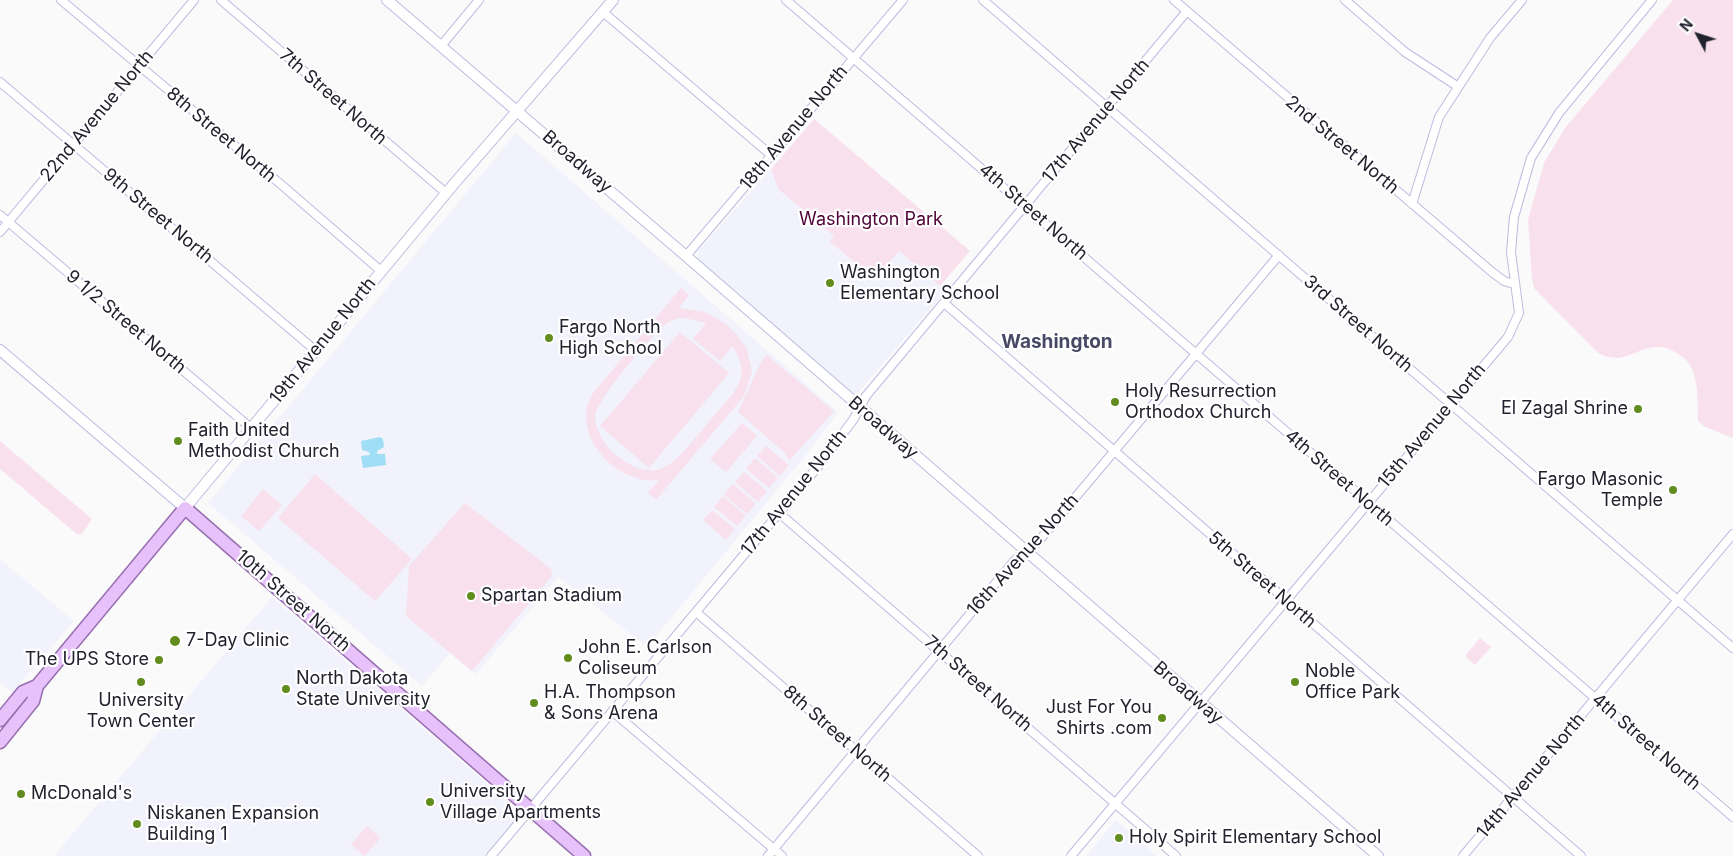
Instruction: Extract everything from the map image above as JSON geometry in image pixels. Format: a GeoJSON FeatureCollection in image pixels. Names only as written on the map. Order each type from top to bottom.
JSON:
{"type":"FeatureCollection","features":[{"type":"Feature","properties":{"kind":"main road","name":"19th Avenue North"},"geometry":{"type":"LineString","coordinates":[[0,742],[33,701],[38,686],[185,508]]}},
{"type":"Feature","properties":{"kind":"main road","name":"10th Street North"},"geometry":{"type":"LineString","coordinates":[[185,508],[584,856]]}},
{"type":"Feature","properties":{"kind":"main road","name":"19th Avenue North"},"geometry":{"type":"LineString","coordinates":[[0,720],[23,692],[38,686]]}},
{"type":"Feature","properties":{"kind":"street","name":"8th Street North"},"geometry":{"type":"LineString","coordinates":[[61,0],[381,271]]}},
{"type":"Feature","properties":{"kind":"street","name":"22nd Avenue North"},"geometry":{"type":"LineString","coordinates":[[0,232],[194,0]]}},
{"type":"Feature","properties":{"kind":"street","name":"7th Street North"},"geometry":{"type":"LineString","coordinates":[[221,0],[446,193]]}},
{"type":"Feature","properties":{"kind":"street","name":"Broadway"},"geometry":{"type":"LineString","coordinates":[[387,0],[517,110],[859,408],[1027,551],[1199,703],[1378,856]]}},
{"type":"Feature","properties":{"kind":"street"},"geometry":{"type":"LineString","coordinates":[[441,46],[479,0]]}},
{"type":"Feature","properties":{"kind":"street","name":"19th Avenue North"},"geometry":{"type":"LineString","coordinates":[[185,508],[446,193],[613,0]]}},
{"type":"Feature","properties":{"kind":"street","name":"4th Street North"},"geometry":{"type":"LineString","coordinates":[[786,0],[1733,818]]}},
{"type":"Feature","properties":{"kind":"street","name":"18th Avenue North"},"geometry":{"type":"LineString","coordinates":[[686,256],[903,0]]}},
{"type":"Feature","properties":{"kind":"street","name":"3rd Street North"},"geometry":{"type":"LineString","coordinates":[[983,0],[1733,648]]}},
{"type":"Feature","properties":{"kind":"street","name":"2nd Street North"},"geometry":{"type":"LineString","coordinates":[[1174,0],[1492,272],[1504,281],[1514,284]]}},
{"type":"Feature","properties":{"kind":"street"},"geometry":{"type":"LineString","coordinates":[[1345,0],[1405,52],[1457,86]]}},
{"type":"Feature","properties":{"kind":"street"},"geometry":{"type":"LineString","coordinates":[[1412,204],[1440,117],[1457,86],[1490,38],[1522,0]]}},
{"type":"Feature","properties":{"kind":"street","name":"15th Avenue North"},"geometry":{"type":"LineString","coordinates":[[1071,856],[1450,404],[1508,338],[1519,313],[1511,252],[1514,217],[1531,158],[1558,113],[1652,0]]}},
{"type":"Feature","properties":{"kind":"street","name":"17th Avenue North"},"geometry":{"type":"LineString","coordinates":[[491,856],[821,463],[853,420],[866,396],[1187,11]]}},
{"type":"Feature","properties":{"kind":"street"},"geometry":{"type":"LineString","coordinates":[[603,12],[771,155]]}},
{"type":"Feature","properties":{"kind":"street","name":"9th Street North"},"geometry":{"type":"LineString","coordinates":[[0,82],[316,351]]}},
{"type":"Feature","properties":{"kind":"street","name":"9 1/2 Street North"},"geometry":{"type":"LineString","coordinates":[[0,215],[252,429]]}},
{"type":"Feature","properties":{"kind":"street","name":"16th Avenue North"},"geometry":{"type":"LineString","coordinates":[[768,856],[1015,560],[1037,543],[1279,256]]}},
{"type":"Feature","properties":{"kind":"street","name":"5th Street North"},"geometry":{"type":"LineString","coordinates":[[944,303],[1113,452],[1581,856]]}},
{"type":"Feature","properties":{"kind":"street","name":"10th Street North"},"geometry":{"type":"LineString","coordinates":[[0,350],[185,508]]}},
{"type":"Feature","properties":{"kind":"street","name":"7th Street North"},"geometry":{"type":"LineString","coordinates":[[779,513],[1176,856]]}},
{"type":"Feature","properties":{"kind":"street","name":"14th Avenue North"},"geometry":{"type":"LineString","coordinates":[[1463,856],[1733,534]]}},
{"type":"Feature","properties":{"kind":"street","name":"8th Street North"},"geometry":{"type":"LineString","coordinates":[[696,612],[978,856]]}},
{"type":"Feature","properties":{"kind":"street"},"geometry":{"type":"LineString","coordinates":[[612,710],[782,856]]}},
{"type":"Feature","properties":{"kind":"shaded area","name":"Fargo North High School"},"geometry":{"type":"Polygon","coordinates":[[[516,133],[838,412],[810,450],[647,647],[558,577],[476,674],[450,653],[422,686],[208,503],[516,133]]]}},
{"type":"Feature","properties":{"kind":"shaded area","name":"Washington Elementary School"},"geometry":{"type":"Polygon","coordinates":[[[771,169],[778,189],[835,236],[830,242],[874,279],[899,251],[945,291],[857,394],[852,393],[698,261],[698,251],[771,169]]]}},
{"type":"Feature","properties":{"kind":"shaded area"},"geometry":{"type":"Polygon","coordinates":[[[0,559],[74,621],[12,693],[0,683],[0,559]]]}},
{"type":"Feature","properties":{"kind":"shaded area","name":"North Dakota State University"},"geometry":{"type":"Polygon","coordinates":[[[272,597],[522,814],[487,856],[54,856],[272,597]]]}},
{"type":"Feature","properties":{"kind":"shaded area","name":"Holy Spirit Elementary School"},"geometry":{"type":"Polygon","coordinates":[[[1116,820],[1157,856],[1086,856],[1116,820]]]}},
{"type":"Feature","properties":{"kind":"green space"},"geometry":{"type":"Polygon","coordinates":[[[1673,0],[1733,0],[1733,438],[1705,427],[1698,421],[1696,382],[1689,364],[1683,357],[1672,350],[1659,347],[1649,348],[1618,358],[1598,353],[1534,288],[1532,279],[1528,220],[1544,163],[1565,128],[1673,0]]]}},
{"type":"Feature","properties":{"kind":"green space","name":"Washington Park"},"geometry":{"type":"Polygon","coordinates":[[[814,119],[970,251],[940,286],[899,251],[875,279],[830,242],[834,236],[778,189],[771,169],[814,119]]]}},
{"type":"Feature","properties":{"kind":"green space"},"geometry":{"type":"Polygon","coordinates":[[[681,288],[689,295],[679,308],[705,312],[726,324],[747,349],[752,372],[744,396],[656,500],[648,493],[659,480],[633,477],[621,471],[609,463],[592,441],[587,428],[586,415],[587,406],[593,393],[681,288]],[[685,318],[667,323],[626,368],[598,408],[595,421],[601,437],[616,455],[630,464],[652,471],[671,463],[688,447],[738,386],[741,369],[739,358],[733,346],[720,361],[693,339],[706,323],[685,318]]]}},
{"type":"Feature","properties":{"kind":"green space"},"geometry":{"type":"Polygon","coordinates":[[[680,332],[729,373],[649,468],[600,426],[680,332]]]}},
{"type":"Feature","properties":{"kind":"green space"},"geometry":{"type":"Polygon","coordinates":[[[767,355],[834,411],[789,461],[786,454],[738,412],[761,362],[767,355]]]}},
{"type":"Feature","properties":{"kind":"green space"},"geometry":{"type":"Polygon","coordinates":[[[742,423],[757,436],[726,472],[710,459],[742,423]]]}},
{"type":"Feature","properties":{"kind":"green space"},"geometry":{"type":"Polygon","coordinates":[[[0,441],[92,519],[82,534],[78,535],[0,469],[0,441]]]}},
{"type":"Feature","properties":{"kind":"green space"},"geometry":{"type":"Polygon","coordinates":[[[766,446],[789,465],[780,476],[757,456],[766,446]]]}},
{"type":"Feature","properties":{"kind":"green space"},"geometry":{"type":"Polygon","coordinates":[[[755,458],[778,478],[769,488],[746,469],[755,458]]]}},
{"type":"Feature","properties":{"kind":"green space"},"geometry":{"type":"Polygon","coordinates":[[[744,472],[767,491],[758,502],[735,482],[744,472]]]}},
{"type":"Feature","properties":{"kind":"green space"},"geometry":{"type":"Polygon","coordinates":[[[315,474],[412,559],[375,601],[278,518],[315,474]]]}},
{"type":"Feature","properties":{"kind":"green space"},"geometry":{"type":"Polygon","coordinates":[[[733,484],[756,504],[747,514],[724,495],[733,484]]]}},
{"type":"Feature","properties":{"kind":"green space"},"geometry":{"type":"Polygon","coordinates":[[[263,489],[282,505],[259,531],[241,516],[263,489]]]}},
{"type":"Feature","properties":{"kind":"green space"},"geometry":{"type":"Polygon","coordinates":[[[723,496],[746,516],[737,526],[714,507],[723,496]]]}},
{"type":"Feature","properties":{"kind":"green space","name":"Spartan Stadium"},"geometry":{"type":"Polygon","coordinates":[[[465,503],[551,569],[552,576],[472,671],[406,616],[409,566],[465,503]]]}},
{"type":"Feature","properties":{"kind":"green space"},"geometry":{"type":"Polygon","coordinates":[[[712,510],[735,529],[726,540],[703,520],[712,510]]]}},
{"type":"Feature","properties":{"kind":"green space"},"geometry":{"type":"Polygon","coordinates":[[[1480,638],[1491,647],[1475,665],[1465,656],[1480,638]]]}},
{"type":"Feature","properties":{"kind":"green space"},"geometry":{"type":"Polygon","coordinates":[[[367,826],[380,838],[365,856],[351,845],[367,826]]]}},
{"type":"Feature","properties":{"kind":"water"},"geometry":{"type":"Polygon","coordinates":[[[380,437],[383,439],[384,447],[377,451],[377,454],[385,454],[386,465],[363,468],[361,456],[370,455],[369,452],[362,450],[361,441],[380,437]]]}},
{"type":"Feature","properties":{"kind":"place","name":"Washington Elementary School"},"geometry":{"type":"Point","coordinates":[830,283]}},
{"type":"Feature","properties":{"kind":"place","name":"Fargo North High School"},"geometry":{"type":"Point","coordinates":[549,338]}},
{"type":"Feature","properties":{"kind":"place","name":"Holy Resurrection Orthodox Church"},"geometry":{"type":"Point","coordinates":[1115,402]}},
{"type":"Feature","properties":{"kind":"place","name":"El Zagal Shrine"},"geometry":{"type":"Point","coordinates":[1638,409]}},
{"type":"Feature","properties":{"kind":"place","name":"Faith United Methodist Church"},"geometry":{"type":"Point","coordinates":[178,441]}},
{"type":"Feature","properties":{"kind":"place","name":"Fargo Masonic Temple"},"geometry":{"type":"Point","coordinates":[1673,490]}},
{"type":"Feature","properties":{"kind":"place","name":"Spartan Stadium"},"geometry":{"type":"Point","coordinates":[471,596]}},
{"type":"Feature","properties":{"kind":"place","name":"7-Day Clinic"},"geometry":{"type":"Point","coordinates":[175,641]}},
{"type":"Feature","properties":{"kind":"place","name":"John E. Carlson Coliseum"},"geometry":{"type":"Point","coordinates":[568,658]}},
{"type":"Feature","properties":{"kind":"place","name":"The UPS Store"},"geometry":{"type":"Point","coordinates":[159,660]}},
{"type":"Feature","properties":{"kind":"place","name":"University Town Center"},"geometry":{"type":"Point","coordinates":[141,682]}},
{"type":"Feature","properties":{"kind":"place","name":"Noble Office Park"},"geometry":{"type":"Point","coordinates":[1295,682]}},
{"type":"Feature","properties":{"kind":"place","name":"North Dakota State University"},"geometry":{"type":"Point","coordinates":[286,689]}},
{"type":"Feature","properties":{"kind":"place","name":"H.A. Thompson & Sons Arena"},"geometry":{"type":"Point","coordinates":[534,703]}},
{"type":"Feature","properties":{"kind":"place","name":"Just For You Shirts .com"},"geometry":{"type":"Point","coordinates":[1162,718]}},
{"type":"Feature","properties":{"kind":"place","name":"McDonald's"},"geometry":{"type":"Point","coordinates":[21,794]}},
{"type":"Feature","properties":{"kind":"place","name":"University Village Apartments"},"geometry":{"type":"Point","coordinates":[430,802]}},
{"type":"Feature","properties":{"kind":"place","name":"Niskanen Expansion Building 1"},"geometry":{"type":"Point","coordinates":[137,824]}},
{"type":"Feature","properties":{"kind":"place","name":"Holy Spirit Elementary School"},"geometry":{"type":"Point","coordinates":[1119,838]}},
{"type":"Feature","properties":{"kind":"district","name":"Washington"},"geometry":{"type":"Point","coordinates":[1057,342]}}]}
